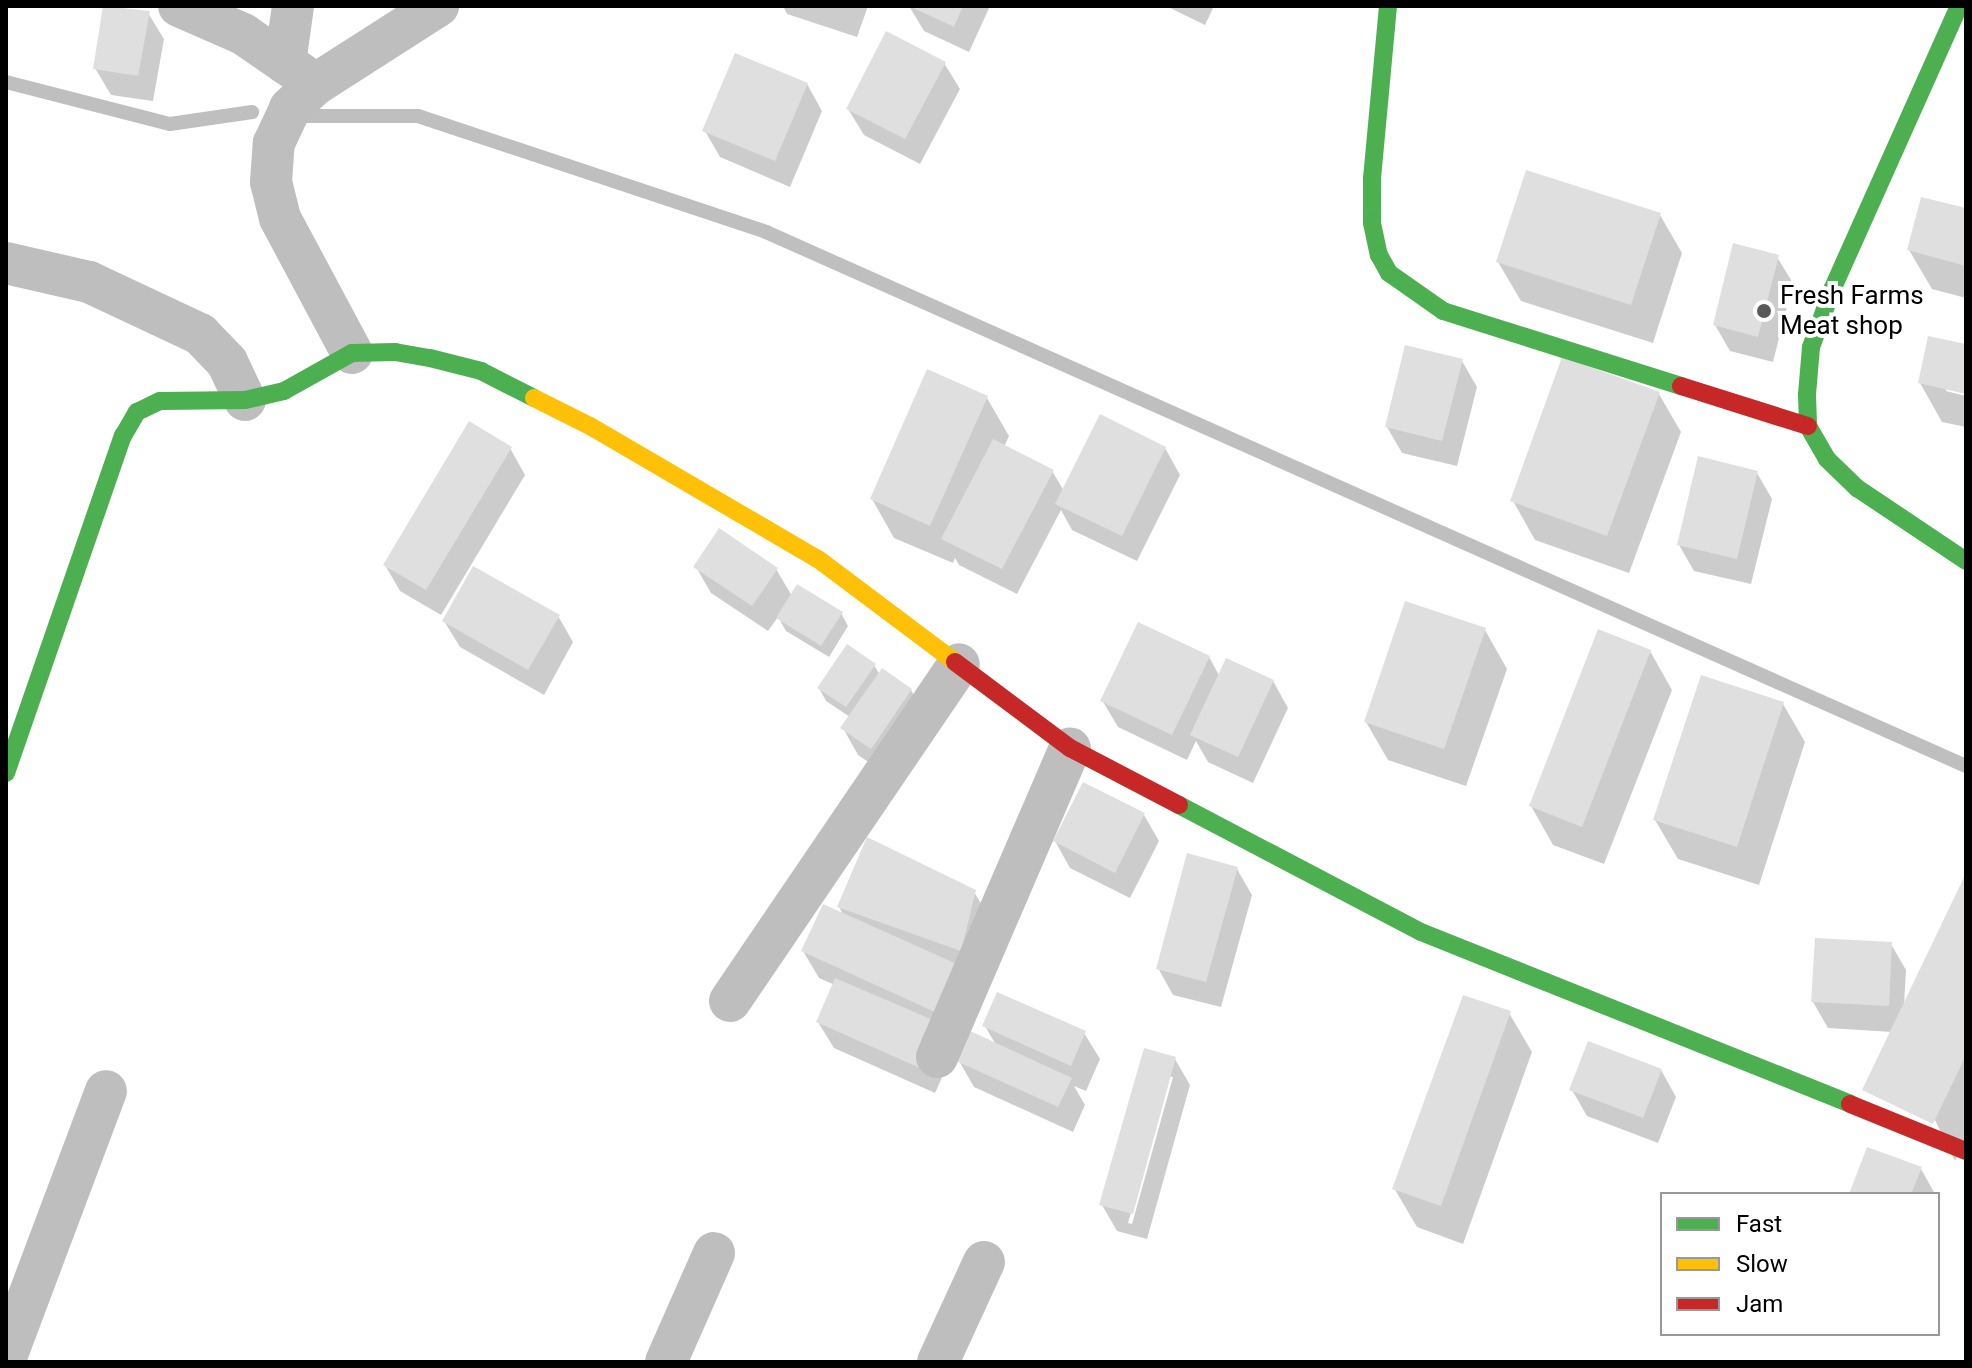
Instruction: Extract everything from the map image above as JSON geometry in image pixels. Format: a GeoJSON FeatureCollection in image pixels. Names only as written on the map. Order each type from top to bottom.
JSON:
{"type":"FeatureCollection","features":[{"type":"Feature","properties":{"kind":"street"},"geometry":{"type":"LineString","coordinates":[[179,6],[243,34],[301,73]]}},
{"type":"Feature","properties":{"kind":"street"},"geometry":{"type":"LineString","coordinates":[[293,6],[301,73],[274,143],[271,182],[280,218],[352,353]]}},
{"type":"Feature","properties":{"kind":"street"},"geometry":{"type":"LineString","coordinates":[[301,73],[438,6]]}},
{"type":"Feature","properties":{"kind":"street"},"geometry":{"type":"LineString","coordinates":[[1388,6],[1372,179],[1372,223],[1379,255],[1389,273],[1443,311],[1808,426]]}},
{"type":"Feature","properties":{"kind":"street"},"geometry":{"type":"LineString","coordinates":[[1959,6],[1832,290],[1811,347],[1808,426],[1827,459],[1857,488],[1966,561]]}},
{"type":"Feature","properties":{"kind":"street"},"geometry":{"type":"LineString","coordinates":[[6,263],[89,282],[200,334],[227,362],[245,400]]}},
{"type":"Feature","properties":{"kind":"street"},"geometry":{"type":"LineString","coordinates":[[6,773],[123,436],[137,412],[160,401],[245,400],[284,391],[352,353],[395,352],[481,371],[590,426],[818,559],[1070,748],[1421,932],[1966,1151]]}},
{"type":"Feature","properties":{"kind":"street"},"geometry":{"type":"LineString","coordinates":[[730,1001],[959,664]]}},
{"type":"Feature","properties":{"kind":"street"},"geometry":{"type":"LineString","coordinates":[[937,1057],[1070,748]]}},
{"type":"Feature","properties":{"kind":"street"},"geometry":{"type":"LineString","coordinates":[[6,1357],[106,1091]]}},
{"type":"Feature","properties":{"kind":"street"},"geometry":{"type":"LineString","coordinates":[[666,1362],[714,1253]]}},
{"type":"Feature","properties":{"kind":"street"},"geometry":{"type":"LineString","coordinates":[[938,1362],[984,1262]]}},
{"type":"Feature","properties":{"kind":"building"},"geometry":{"type":"Polygon","coordinates":[[[103,6],[150,11],[138,76],[93,69],[103,6]]]}},
{"type":"Feature","properties":{"kind":"building"},"geometry":{"type":"Polygon","coordinates":[[[909,6],[963,6],[954,27],[909,6]]]}},
{"type":"Feature","properties":{"kind":"building"},"geometry":{"type":"Polygon","coordinates":[[[886,31],[946,62],[905,139],[846,109],[886,31]]]}},
{"type":"Feature","properties":{"kind":"building"},"geometry":{"type":"Polygon","coordinates":[[[735,53],[808,83],[775,161],[702,131],[735,53]]]}},
{"type":"Feature","properties":{"kind":"building"},"geometry":{"type":"Polygon","coordinates":[[[1526,170],[1661,213],[1631,305],[1496,262],[1526,170]]]}},
{"type":"Feature","properties":{"kind":"building"},"geometry":{"type":"Polygon","coordinates":[[[1921,197],[1966,208],[1966,266],[1907,250],[1921,197]]]}},
{"type":"Feature","properties":{"kind":"building"},"geometry":{"type":"Polygon","coordinates":[[[1733,243],[1779,255],[1758,337],[1713,325],[1733,243]]]}},
{"type":"Feature","properties":{"kind":"building"},"geometry":{"type":"Polygon","coordinates":[[[1928,336],[1966,344],[1966,394],[1918,383],[1928,336]]]}},
{"type":"Feature","properties":{"kind":"building"},"geometry":{"type":"Polygon","coordinates":[[[1405,345],[1463,359],[1442,441],[1385,427],[1405,345]]]}},
{"type":"Feature","properties":{"kind":"building"},"geometry":{"type":"Polygon","coordinates":[[[1562,357],[1660,392],[1607,536],[1510,501],[1562,357]]]}},
{"type":"Feature","properties":{"kind":"building"},"geometry":{"type":"Polygon","coordinates":[[[927,369],[988,396],[930,526],[870,499],[927,369]]]}},
{"type":"Feature","properties":{"kind":"building"},"geometry":{"type":"Polygon","coordinates":[[[1100,414],[1166,447],[1122,536],[1055,504],[1100,414]]]}},
{"type":"Feature","properties":{"kind":"building"},"geometry":{"type":"Polygon","coordinates":[[[469,421],[512,447],[426,590],[383,565],[469,421]]]}},
{"type":"Feature","properties":{"kind":"building"},"geometry":{"type":"Polygon","coordinates":[[[993,439],[1054,470],[1002,569],[941,539],[993,439]]]}},
{"type":"Feature","properties":{"kind":"building"},"geometry":{"type":"Polygon","coordinates":[[[1698,456],[1758,471],[1737,559],[1677,545],[1698,456]]]}},
{"type":"Feature","properties":{"kind":"building"},"geometry":{"type":"Polygon","coordinates":[[[719,528],[778,568],[752,606],[693,567],[719,528]]]}},
{"type":"Feature","properties":{"kind":"building"},"geometry":{"type":"Polygon","coordinates":[[[473,566],[560,615],[528,670],[442,621],[473,566]]]}},
{"type":"Feature","properties":{"kind":"building"},"geometry":{"type":"Polygon","coordinates":[[[797,584],[843,612],[821,646],[776,618],[797,584]]]}},
{"type":"Feature","properties":{"kind":"building"},"geometry":{"type":"Polygon","coordinates":[[[1405,601],[1486,628],[1444,749],[1364,722],[1405,601]]]}},
{"type":"Feature","properties":{"kind":"building"},"geometry":{"type":"Polygon","coordinates":[[[1138,622],[1210,656],[1172,735],[1100,701],[1138,622]]]}},
{"type":"Feature","properties":{"kind":"building"},"geometry":{"type":"Polygon","coordinates":[[[1598,629],[1651,650],[1582,827],[1529,806],[1598,629]]]}},
{"type":"Feature","properties":{"kind":"building"},"geometry":{"type":"Polygon","coordinates":[[[847,644],[876,664],[846,707],[817,688],[847,644]]]}},
{"type":"Feature","properties":{"kind":"building"},"geometry":{"type":"Polygon","coordinates":[[[1226,658],[1274,680],[1238,757],[1190,735],[1226,658]]]}},
{"type":"Feature","properties":{"kind":"building"},"geometry":{"type":"Polygon","coordinates":[[[882,668],[912,689],[871,749],[840,728],[882,668]]]}},
{"type":"Feature","properties":{"kind":"building"},"geometry":{"type":"Polygon","coordinates":[[[1701,675],[1784,702],[1737,847],[1653,820],[1701,675]]]}},
{"type":"Feature","properties":{"kind":"building"},"geometry":{"type":"Polygon","coordinates":[[[1083,782],[1145,813],[1115,873],[1053,841],[1083,782]]]}},
{"type":"Feature","properties":{"kind":"building"},"geometry":{"type":"Polygon","coordinates":[[[867,837],[976,890],[961,951],[837,907],[867,837]]]}},
{"type":"Feature","properties":{"kind":"building"},"geometry":{"type":"Polygon","coordinates":[[[1187,853],[1238,867],[1206,982],[1156,969],[1187,853]]]}},
{"type":"Feature","properties":{"kind":"building"},"geometry":{"type":"Polygon","coordinates":[[[1966,873],[1966,1055],[1933,1124],[1862,1090],[1966,873]]]}},
{"type":"Feature","properties":{"kind":"building"},"geometry":{"type":"Polygon","coordinates":[[[823,904],[959,965],[937,1013],[801,951],[823,904]]]}},
{"type":"Feature","properties":{"kind":"building"},"geometry":{"type":"Polygon","coordinates":[[[1815,938],[1892,942],[1889,1006],[1811,1002],[1815,938]]]}},
{"type":"Feature","properties":{"kind":"building"},"geometry":{"type":"Polygon","coordinates":[[[835,978],[940,1023],[920,1068],[816,1022],[835,978]]]}},
{"type":"Feature","properties":{"kind":"building"},"geometry":{"type":"Polygon","coordinates":[[[997,992],[1086,1031],[1071,1066],[982,1026],[997,992]]]}},
{"type":"Feature","properties":{"kind":"building"},"geometry":{"type":"Polygon","coordinates":[[[1463,995],[1511,1011],[1441,1206],[1392,1189],[1463,995]]]}},
{"type":"Feature","properties":{"kind":"building"},"geometry":{"type":"Polygon","coordinates":[[[970,1031],[1072,1078],[1058,1107],[956,1061],[970,1031]]]}},
{"type":"Feature","properties":{"kind":"building"},"geometry":{"type":"Polygon","coordinates":[[[1588,1041],[1662,1069],[1643,1118],[1569,1090],[1588,1041]]]}},
{"type":"Feature","properties":{"kind":"building"},"geometry":{"type":"Polygon","coordinates":[[[1144,1048],[1176,1057],[1133,1214],[1099,1205],[1144,1048]]]}},
{"type":"Feature","properties":{"kind":"building"},"geometry":{"type":"Polygon","coordinates":[[[1867,1147],[1922,1167],[1912,1192],[1850,1192],[1867,1147]]]}},
{"type":"Feature","properties":{"kind":"waterway"},"geometry":{"type":"LineString","coordinates":[[6,82],[170,124],[252,112]]}},
{"type":"Feature","properties":{"kind":"waterway"},"geometry":{"type":"LineString","coordinates":[[301,116],[418,116],[766,232],[1966,766]]}},
{"type":"Feature","properties":{"kind":"traffic: fast"},"geometry":{"type":"LineString","coordinates":[[1388,6],[1372,179],[1372,223],[1379,255],[1389,273],[1443,311],[1681,386]]}},
{"type":"Feature","properties":{"kind":"traffic: fast"},"geometry":{"type":"LineString","coordinates":[[1959,6],[1832,290],[1811,347],[1807,395],[1808,426],[1827,459],[1857,488],[1966,561]]}},
{"type":"Feature","properties":{"kind":"traffic: fast"},"geometry":{"type":"LineString","coordinates":[[6,773],[123,436],[137,412],[160,401],[245,400],[284,391],[352,353],[395,352],[430,358],[481,371],[534,398]]}},
{"type":"Feature","properties":{"kind":"traffic: fast"},"geometry":{"type":"LineString","coordinates":[[1179,805],[1421,932],[1850,1104]]}},
{"type":"Feature","properties":{"kind":"traffic: slow"},"geometry":{"type":"LineString","coordinates":[[534,398],[590,426],[818,559],[955,662]]}},
{"type":"Feature","properties":{"kind":"traffic: jam"},"geometry":{"type":"LineString","coordinates":[[1681,386],[1808,426]]}},
{"type":"Feature","properties":{"kind":"traffic: jam"},"geometry":{"type":"LineString","coordinates":[[955,662],[1070,748],[1179,805]]}},
{"type":"Feature","properties":{"kind":"traffic: jam"},"geometry":{"type":"LineString","coordinates":[[1850,1104],[1966,1151]]}},
{"type":"Feature","properties":{"kind":"place","name":"Fresh Farms Meat shop"},"geometry":{"type":"Point","coordinates":[1764,311]}}]}
